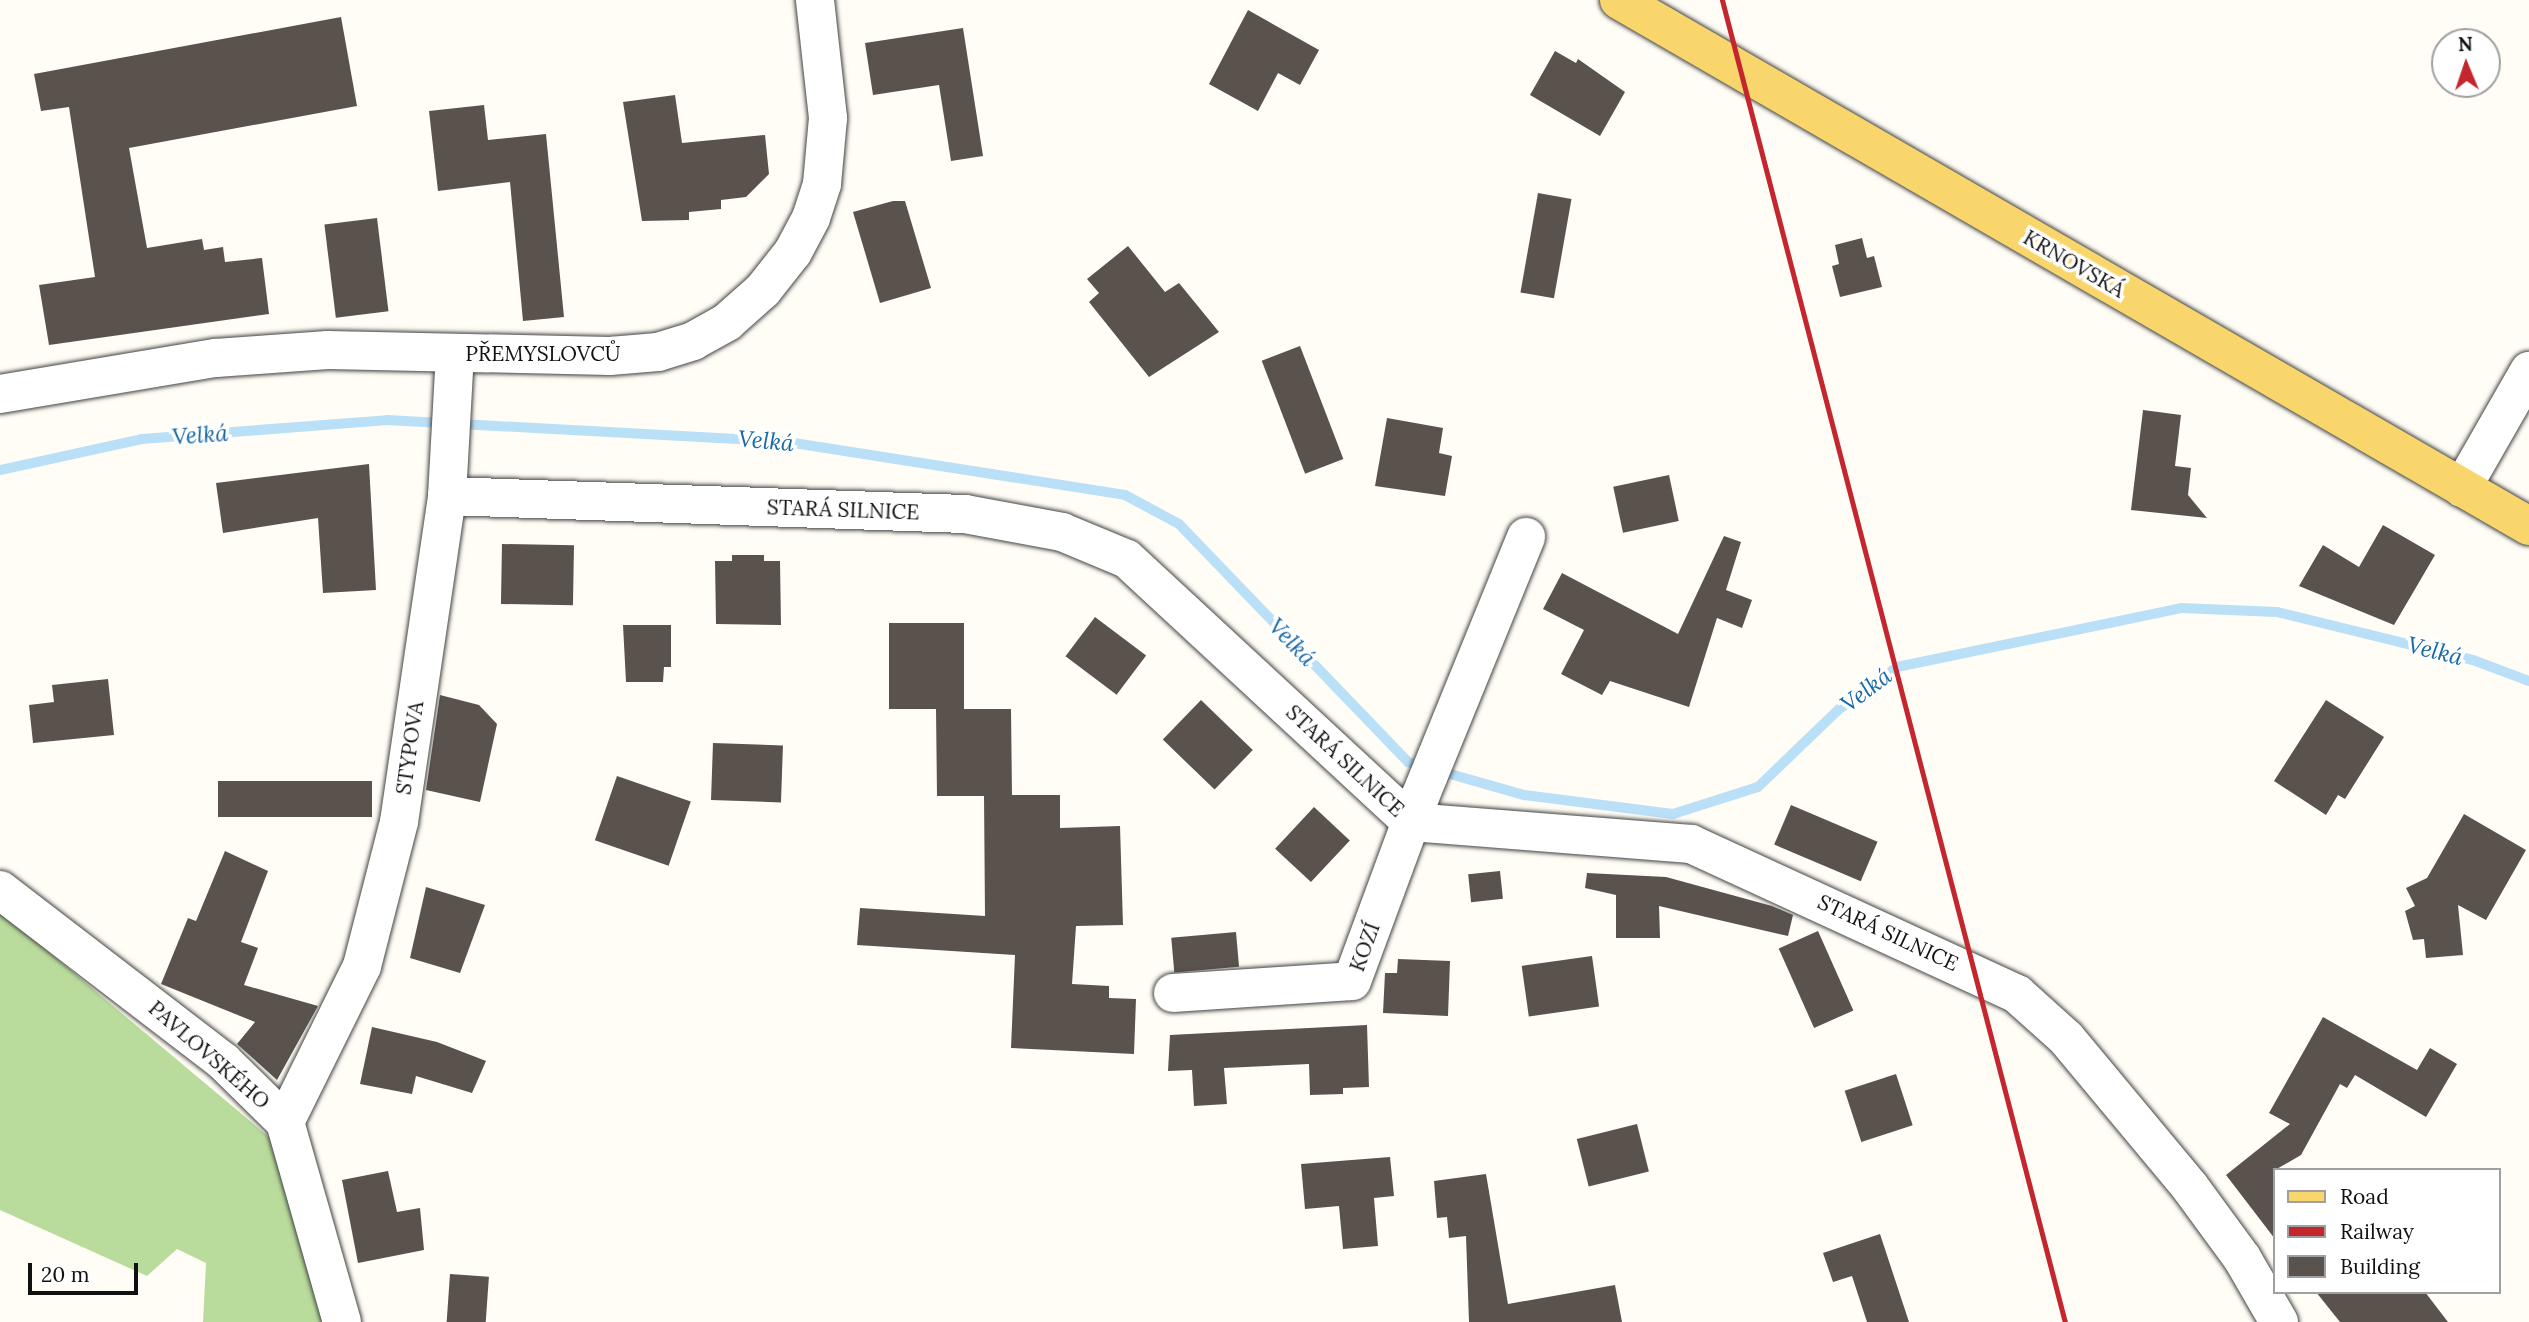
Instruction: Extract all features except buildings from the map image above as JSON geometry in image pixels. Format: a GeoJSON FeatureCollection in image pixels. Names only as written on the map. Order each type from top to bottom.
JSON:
{"type":"FeatureCollection","features":[{"type":"Feature","properties":{"kind":"main road","name":"KRNOVSKÁ"},"geometry":{"type":"LineString","coordinates":[[1619,0],[2529,526]]}},
{"type":"Feature","properties":{"kind":"street","name":"PŘEMYSLOVCŮ"},"geometry":{"type":"LineString","coordinates":[[0,394],[216,358],[328,350],[454,370],[569,357],[658,352],[711,332],[763,290],[793,252],[811,218],[822,184],[828,105],[815,0]]}},
{"type":"Feature","properties":{"kind":"street","name":"STYPOVA"},"geometry":{"type":"LineString","coordinates":[[285,1122],[362,966],[399,822],[448,481],[454,370]]}},
{"type":"Feature","properties":{"kind":"street"},"geometry":{"type":"LineString","coordinates":[[2462,488],[2529,371]]}},
{"type":"Feature","properties":{"kind":"street","name":"STARÁ SILNICE"},"geometry":{"type":"LineString","coordinates":[[448,481],[965,514],[1062,532],[1127,559],[1416,810],[1691,844],[2017,994],[2066,1038],[2174,1167],[2242,1258],[2278,1322]]}},
{"type":"Feature","properties":{"kind":"street"},"geometry":{"type":"LineString","coordinates":[[1416,810],[1526,537]]}},
{"type":"Feature","properties":{"kind":"street","name":"KOZÍ"},"geometry":{"type":"LineString","coordinates":[[1173,993],[1352,981],[1416,810]]}},
{"type":"Feature","properties":{"kind":"street","name":"PAVLOVSKÉHO"},"geometry":{"type":"LineString","coordinates":[[0,890],[224,1062],[285,1122],[342,1322]]}},
{"type":"Feature","properties":{"kind":"green space"},"geometry":{"type":"Polygon","coordinates":[[[0,911],[269,1137],[326,1322],[203,1322],[206,1263],[177,1249],[147,1276],[0,1210],[0,911]]]}},
{"type":"Feature","properties":{"kind":"waterway","name":"Velká"},"geometry":{"type":"LineString","coordinates":[[0,470],[142,439],[387,420],[781,441],[1125,495],[1179,524],[1408,762],[1524,795],[1673,814],[1758,787],[1838,710],[1897,667],[2181,608],[2277,612],[2473,660],[2529,681]]}},
{"type":"Feature","properties":{"kind":"railway"},"geometry":{"type":"LineString","coordinates":[[1722,0],[2065,1322]]}}]}
